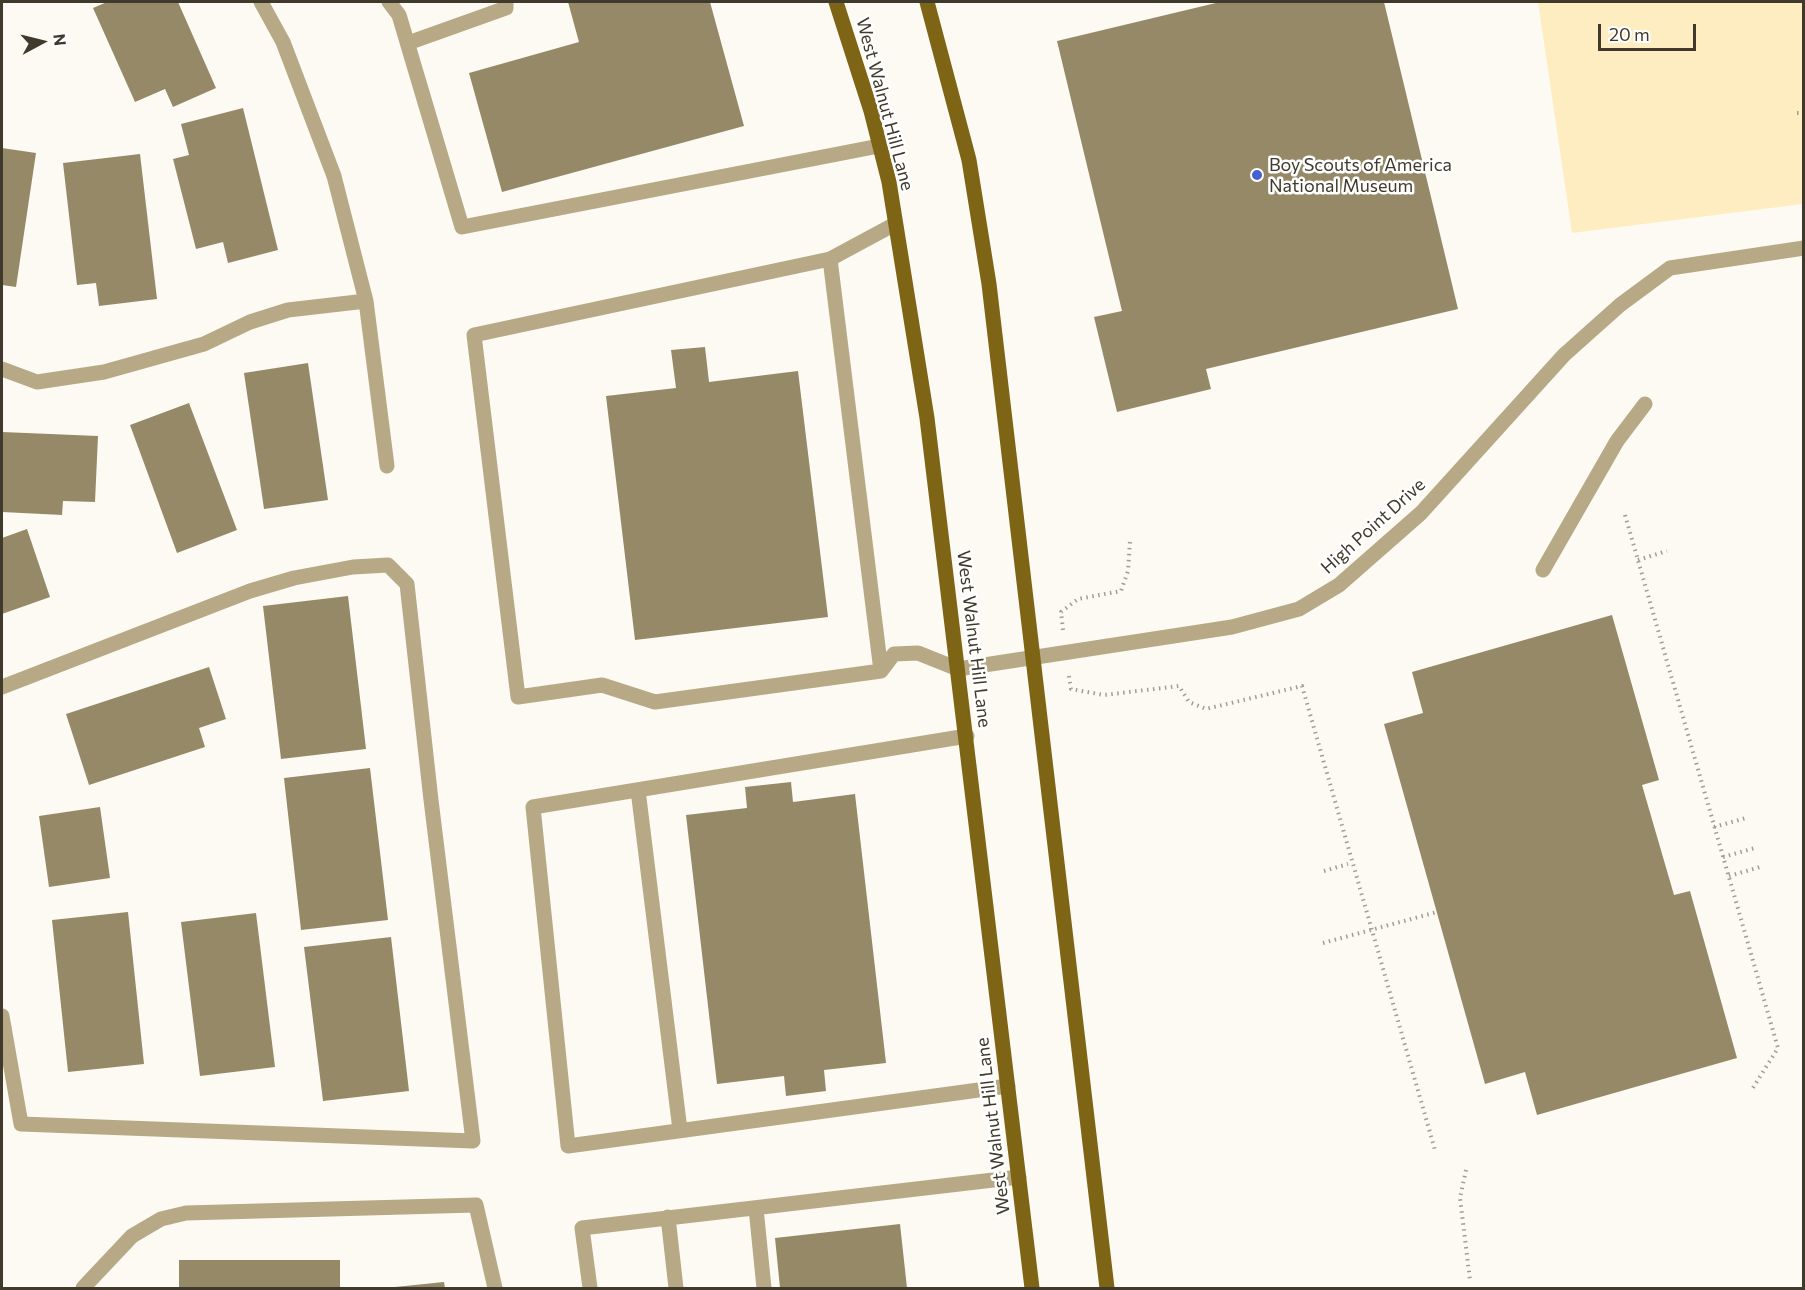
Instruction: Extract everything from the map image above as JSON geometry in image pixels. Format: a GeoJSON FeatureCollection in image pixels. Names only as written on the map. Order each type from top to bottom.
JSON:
{"type":"FeatureCollection","features":[{"type":"Feature","properties":{"kind":"main road","name":"West Walnut Hill Lane"},"geometry":{"type":"LineString","coordinates":[[836,2],[879,146],[895,224],[927,418],[1032,1288]]}},
{"type":"Feature","properties":{"kind":"main road"},"geometry":{"type":"LineString","coordinates":[[927,2],[969,160],[988,273],[1107,1288]]}},
{"type":"Feature","properties":{"kind":"street"},"geometry":{"type":"LineString","coordinates":[[261,2],[283,42],[314,117],[334,176],[366,301],[387,466]]}},
{"type":"Feature","properties":{"kind":"street"},"geometry":{"type":"LineString","coordinates":[[389,2],[399,15],[462,227],[879,146]]}},
{"type":"Feature","properties":{"kind":"street"},"geometry":{"type":"LineString","coordinates":[[408,43],[506,8],[506,2]]}},
{"type":"Feature","properties":{"kind":"street"},"geometry":{"type":"LineString","coordinates":[[895,224],[830,259],[474,335],[518,697],[602,685],[655,702],[881,671],[894,654],[918,653],[958,669]]}},
{"type":"Feature","properties":{"kind":"street","name":"High Point Drive"},"geometry":{"type":"LineString","coordinates":[[958,669],[1232,627],[1299,609],[1339,585],[1421,513],[1564,355],[1620,305],[1670,268],[1803,248]]}},
{"type":"Feature","properties":{"kind":"street"},"geometry":{"type":"LineString","coordinates":[[830,259],[881,671]]}},
{"type":"Feature","properties":{"kind":"street"},"geometry":{"type":"LineString","coordinates":[[2,369],[37,382],[104,372],[204,344],[250,322],[288,310],[366,301]]}},
{"type":"Feature","properties":{"kind":"street"},"geometry":{"type":"LineString","coordinates":[[1543,570],[1617,441],[1645,404]]}},
{"type":"Feature","properties":{"kind":"street"},"geometry":{"type":"LineString","coordinates":[[2,687],[250,591],[294,578],[353,567],[388,565],[407,584],[430,800],[473,1141],[21,1125],[2,1016]]}},
{"type":"Feature","properties":{"kind":"street"},"geometry":{"type":"LineString","coordinates":[[967,736],[533,807],[568,1146],[1008,1086]]}},
{"type":"Feature","properties":{"kind":"street"},"geometry":{"type":"LineString","coordinates":[[638,790],[680,1131]]}},
{"type":"Feature","properties":{"kind":"street"},"geometry":{"type":"LineString","coordinates":[[590,1288],[582,1228],[1019,1177]]}},
{"type":"Feature","properties":{"kind":"street"},"geometry":{"type":"LineString","coordinates":[[83,1288],[132,1236],[161,1219],[186,1214],[476,1205],[495,1288]]}},
{"type":"Feature","properties":{"kind":"street"},"geometry":{"type":"LineString","coordinates":[[756,1208],[764,1288]]}},
{"type":"Feature","properties":{"kind":"street"},"geometry":{"type":"LineString","coordinates":[[668,1217],[676,1288]]}},
{"type":"Feature","properties":{"kind":"path"},"geometry":{"type":"LineString","coordinates":[[1797,113],[1803,113]]}},
{"type":"Feature","properties":{"kind":"path"},"geometry":{"type":"LineString","coordinates":[[1625,515],[1778,1048],[1751,1091]]}},
{"type":"Feature","properties":{"kind":"path"},"geometry":{"type":"LineString","coordinates":[[1130,541],[1128,572],[1121,591],[1078,599],[1061,612],[1071,689],[1104,695],[1179,686],[1189,702],[1206,709],[1302,686],[1374,930],[1435,1150]]}},
{"type":"Feature","properties":{"kind":"path"},"geometry":{"type":"LineString","coordinates":[[1638,560],[1667,550]]}},
{"type":"Feature","properties":{"kind":"path"},"geometry":{"type":"LineString","coordinates":[[1714,827],[1746,818]]}},
{"type":"Feature","properties":{"kind":"path"},"geometry":{"type":"LineString","coordinates":[[1723,856],[1755,848]]}},
{"type":"Feature","properties":{"kind":"path"},"geometry":{"type":"LineString","coordinates":[[1324,871],[1348,864]]}},
{"type":"Feature","properties":{"kind":"path"},"geometry":{"type":"LineString","coordinates":[[1729,876],[1760,867]]}},
{"type":"Feature","properties":{"kind":"path"},"geometry":{"type":"LineString","coordinates":[[1323,943],[1437,912]]}},
{"type":"Feature","properties":{"kind":"path"},"geometry":{"type":"LineString","coordinates":[[1466,1170],[1460,1198],[1470,1280]]}},
{"type":"Feature","properties":{"kind":"shaded area"},"geometry":{"type":"Polygon","coordinates":[[[1538,2],[1803,2],[1803,204],[1572,233],[1538,2]]]}},
{"type":"Feature","properties":{"kind":"building"},"geometry":{"type":"Polygon","coordinates":[[[107,2],[178,2],[216,88],[173,107],[165,89],[135,102],[93,8],[107,2]]]}},
{"type":"Feature","properties":{"kind":"building"},"geometry":{"type":"Polygon","coordinates":[[[568,2],[710,2],[744,126],[502,192],[469,73],[579,42],[568,2]]]}},
{"type":"Feature","properties":{"kind":"building","name":"Boy Scouts of America National Museum"},"geometry":{"type":"Polygon","coordinates":[[[1220,2],[1384,2],[1458,309],[1206,369],[1211,389],[1117,412],[1094,317],[1122,311],[1057,41],[1220,2]]]}},
{"type":"Feature","properties":{"kind":"building"},"geometry":{"type":"Polygon","coordinates":[[[243,108],[278,250],[228,263],[223,242],[196,249],[173,159],[189,155],[181,124],[243,108]]]}},
{"type":"Feature","properties":{"kind":"building"},"geometry":{"type":"Polygon","coordinates":[[[2,148],[36,153],[16,287],[2,285],[2,148]]]}},
{"type":"Feature","properties":{"kind":"building"},"geometry":{"type":"Polygon","coordinates":[[[140,154],[157,299],[99,306],[96,283],[77,285],[63,163],[140,154]]]}},
{"type":"Feature","properties":{"kind":"building"},"geometry":{"type":"Polygon","coordinates":[[[705,347],[709,382],[798,371],[828,617],[635,640],[606,396],[676,388],[671,350],[705,347]]]}},
{"type":"Feature","properties":{"kind":"building"},"geometry":{"type":"Polygon","coordinates":[[[308,363],[328,500],[264,509],[244,373],[308,363]]]}},
{"type":"Feature","properties":{"kind":"building"},"geometry":{"type":"Polygon","coordinates":[[[189,403],[237,530],[177,553],[130,425],[189,403]]]}},
{"type":"Feature","properties":{"kind":"building"},"geometry":{"type":"Polygon","coordinates":[[[2,432],[98,436],[95,502],[63,501],[62,515],[2,512],[2,432]]]}},
{"type":"Feature","properties":{"kind":"building"},"geometry":{"type":"Polygon","coordinates":[[[27,529],[50,597],[2,614],[2,538],[27,529]]]}},
{"type":"Feature","properties":{"kind":"building"},"geometry":{"type":"Polygon","coordinates":[[[348,596],[366,749],[281,759],[263,606],[348,596]]]}},
{"type":"Feature","properties":{"kind":"building"},"geometry":{"type":"Polygon","coordinates":[[[1612,615],[1659,780],[1642,785],[1674,895],[1690,891],[1737,1058],[1537,1115],[1525,1072],[1485,1084],[1384,724],[1423,713],[1412,672],[1612,615]]]}},
{"type":"Feature","properties":{"kind":"building"},"geometry":{"type":"Polygon","coordinates":[[[209,667],[226,719],[199,728],[205,747],[89,785],[66,714],[209,667]]]}},
{"type":"Feature","properties":{"kind":"building"},"geometry":{"type":"Polygon","coordinates":[[[370,768],[388,920],[301,930],[284,778],[370,768]]]}},
{"type":"Feature","properties":{"kind":"building"},"geometry":{"type":"Polygon","coordinates":[[[791,782],[793,802],[855,794],[886,1063],[824,1070],[826,1091],[786,1096],[784,1076],[717,1084],[686,815],[747,808],[745,787],[791,782]]]}},
{"type":"Feature","properties":{"kind":"building"},"geometry":{"type":"Polygon","coordinates":[[[100,807],[110,878],[49,887],[39,816],[100,807]]]}},
{"type":"Feature","properties":{"kind":"building"},"geometry":{"type":"Polygon","coordinates":[[[128,912],[144,1064],[68,1072],[52,920],[128,912]]]}},
{"type":"Feature","properties":{"kind":"building"},"geometry":{"type":"Polygon","coordinates":[[[256,913],[275,1067],[200,1076],[181,922],[256,913]]]}},
{"type":"Feature","properties":{"kind":"building"},"geometry":{"type":"Polygon","coordinates":[[[391,937],[409,1091],[323,1101],[304,947],[391,937]]]}},
{"type":"Feature","properties":{"kind":"building"},"geometry":{"type":"Polygon","coordinates":[[[900,1224],[907,1288],[780,1288],[775,1238],[900,1224]]]}},
{"type":"Feature","properties":{"kind":"building"},"geometry":{"type":"Polygon","coordinates":[[[179,1260],[340,1260],[340,1288],[179,1288],[179,1260]]]}},
{"type":"Feature","properties":{"kind":"building"},"geometry":{"type":"Polygon","coordinates":[[[444,1282],[445,1288],[395,1288],[395,1287],[444,1282]]]}},
{"type":"Feature","properties":{"kind":"place","name":"Boy Scouts of America National Museum"},"geometry":{"type":"Point","coordinates":[1257,175]}}]}
